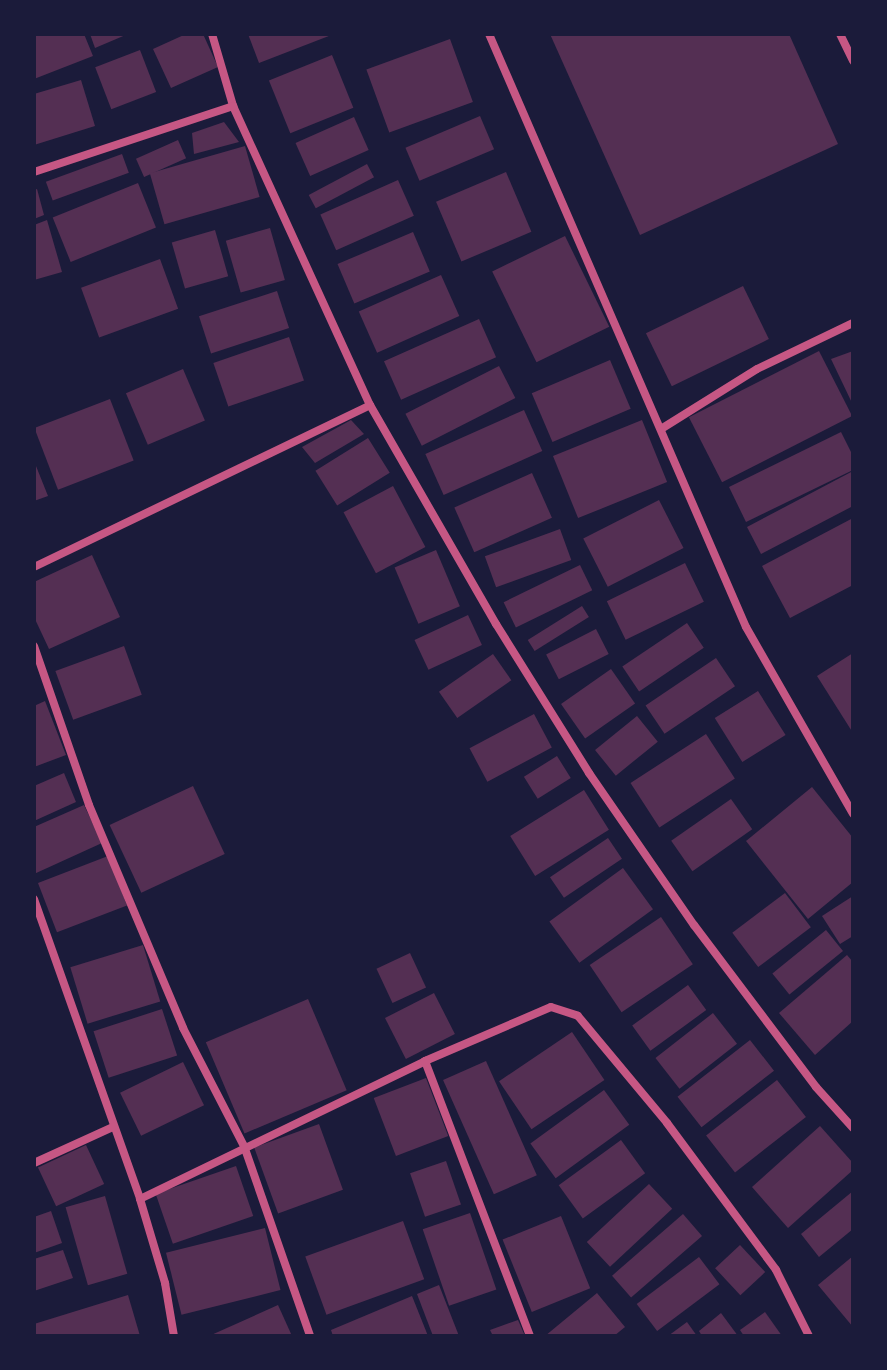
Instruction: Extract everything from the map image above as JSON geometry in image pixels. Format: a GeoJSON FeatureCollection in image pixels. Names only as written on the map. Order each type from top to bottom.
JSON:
{"type":"FeatureCollection","features":[{"type":"Feature","properties":{"kind":"street"},"geometry":{"type":"LineString","coordinates":[[212,34],[233,106],[370,405],[496,624],[589,773],[694,925],[816,1087],[853,1128]]}},
{"type":"Feature","properties":{"kind":"street"},"geometry":{"type":"LineString","coordinates":[[489,34],[746,627],[853,814]]}},
{"type":"Feature","properties":{"kind":"street"},"geometry":{"type":"LineString","coordinates":[[840,34],[853,61]]}},
{"type":"Feature","properties":{"kind":"street"},"geometry":{"type":"LineString","coordinates":[[34,172],[233,106]]}},
{"type":"Feature","properties":{"kind":"street"},"geometry":{"type":"LineString","coordinates":[[661,429],[757,369],[853,323]]}},
{"type":"Feature","properties":{"kind":"street"},"geometry":{"type":"LineString","coordinates":[[34,567],[370,405]]}},
{"type":"Feature","properties":{"kind":"street"},"geometry":{"type":"LineString","coordinates":[[34,646],[89,805],[183,1028],[244,1146],[310,1336]]}},
{"type":"Feature","properties":{"kind":"street"},"geometry":{"type":"LineString","coordinates":[[34,899],[140,1199],[165,1283],[174,1336]]}},
{"type":"Feature","properties":{"kind":"street"},"geometry":{"type":"LineString","coordinates":[[140,1199],[425,1061],[551,1007],[578,1016],[667,1123],[776,1270],[809,1336]]}},
{"type":"Feature","properties":{"kind":"street"},"geometry":{"type":"LineString","coordinates":[[425,1061],[530,1336]]}},
{"type":"Feature","properties":{"kind":"street"},"geometry":{"type":"LineString","coordinates":[[34,1163],[113,1127]]}},
{"type":"Feature","properties":{"kind":"building"},"geometry":{"type":"Polygon","coordinates":[[[34,34],[84,34],[93,56],[34,79],[34,34]]]}},
{"type":"Feature","properties":{"kind":"building"},"geometry":{"type":"Polygon","coordinates":[[[90,34],[128,34],[95,48],[90,34]]]}},
{"type":"Feature","properties":{"kind":"building"},"geometry":{"type":"Polygon","coordinates":[[[186,34],[203,34],[218,67],[171,88],[153,49],[186,34]]]}},
{"type":"Feature","properties":{"kind":"building"},"geometry":{"type":"Polygon","coordinates":[[[248,34],[334,34],[259,63],[248,34]]]}},
{"type":"Feature","properties":{"kind":"building"},"geometry":{"type":"Polygon","coordinates":[[[550,34],[789,34],[838,144],[640,235],[550,34]]]}},
{"type":"Feature","properties":{"kind":"building"},"geometry":{"type":"Polygon","coordinates":[[[450,39],[473,102],[389,132],[366,69],[450,39]]]}},
{"type":"Feature","properties":{"kind":"building"},"geometry":{"type":"Polygon","coordinates":[[[140,50],[156,92],[111,109],[95,67],[140,50]]]}},
{"type":"Feature","properties":{"kind":"building"},"geometry":{"type":"Polygon","coordinates":[[[332,55],[353,108],[290,133],[269,80],[332,55]]]}},
{"type":"Feature","properties":{"kind":"building"},"geometry":{"type":"Polygon","coordinates":[[[81,80],[95,126],[34,145],[34,94],[81,80]]]}},
{"type":"Feature","properties":{"kind":"building"},"geometry":{"type":"Polygon","coordinates":[[[480,116],[494,149],[420,181],[405,148],[480,116]]]}},
{"type":"Feature","properties":{"kind":"building"},"geometry":{"type":"Polygon","coordinates":[[[354,117],[369,150],[310,176],[296,143],[354,117]]]}},
{"type":"Feature","properties":{"kind":"building"},"geometry":{"type":"Polygon","coordinates":[[[224,122],[239,142],[194,154],[192,133],[224,122]]]}},
{"type":"Feature","properties":{"kind":"building"},"geometry":{"type":"Polygon","coordinates":[[[178,140],[186,158],[144,177],[136,159],[178,140]]]}},
{"type":"Feature","properties":{"kind":"building"},"geometry":{"type":"Polygon","coordinates":[[[245,146],[260,197],[164,224],[150,173],[245,146]]]}},
{"type":"Feature","properties":{"kind":"building"},"geometry":{"type":"Polygon","coordinates":[[[122,154],[129,173],[53,200],[46,182],[122,154]]]}},
{"type":"Feature","properties":{"kind":"building"},"geometry":{"type":"Polygon","coordinates":[[[367,164],[374,177],[316,208],[309,195],[367,164]]]}},
{"type":"Feature","properties":{"kind":"building"},"geometry":{"type":"Polygon","coordinates":[[[506,172],[531,232],[461,262],[436,202],[506,172]]]}},
{"type":"Feature","properties":{"kind":"building"},"geometry":{"type":"Polygon","coordinates":[[[398,180],[414,216],[336,250],[320,215],[398,180]]]}},
{"type":"Feature","properties":{"kind":"building"},"geometry":{"type":"Polygon","coordinates":[[[138,183],[156,228],[71,262],[53,217],[138,183]]]}},
{"type":"Feature","properties":{"kind":"building"},"geometry":{"type":"Polygon","coordinates":[[[37,189],[44,215],[34,219],[34,190],[37,189]]]}},
{"type":"Feature","properties":{"kind":"building"},"geometry":{"type":"Polygon","coordinates":[[[47,220],[62,272],[34,280],[34,225],[47,220]]]}},
{"type":"Feature","properties":{"kind":"building"},"geometry":{"type":"Polygon","coordinates":[[[270,228],[285,280],[241,293],[226,241],[270,228]]]}},
{"type":"Feature","properties":{"kind":"building"},"geometry":{"type":"Polygon","coordinates":[[[215,230],[228,276],[185,289],[172,242],[215,230]]]}},
{"type":"Feature","properties":{"kind":"building"},"geometry":{"type":"Polygon","coordinates":[[[413,232],[430,272],[354,304],[338,264],[413,232]]]}},
{"type":"Feature","properties":{"kind":"building"},"geometry":{"type":"Polygon","coordinates":[[[565,236],[609,327],[536,362],[492,272],[565,236]]]}},
{"type":"Feature","properties":{"kind":"building"},"geometry":{"type":"Polygon","coordinates":[[[160,259],[178,309],[99,338],[81,288],[160,259]]]}},
{"type":"Feature","properties":{"kind":"building"},"geometry":{"type":"Polygon","coordinates":[[[441,275],[459,316],[377,353],[359,312],[441,275]]]}},
{"type":"Feature","properties":{"kind":"building"},"geometry":{"type":"Polygon","coordinates":[[[743,286],[769,339],[672,386],[646,333],[743,286]]]}},
{"type":"Feature","properties":{"kind":"building"},"geometry":{"type":"Polygon","coordinates":[[[277,291],[289,328],[211,353],[199,316],[277,291]]]}},
{"type":"Feature","properties":{"kind":"building"},"geometry":{"type":"Polygon","coordinates":[[[479,319],[496,357],[401,400],[384,361],[479,319]]]}},
{"type":"Feature","properties":{"kind":"building"},"geometry":{"type":"Polygon","coordinates":[[[289,337],[304,380],[228,407],[213,363],[289,337]]]}},
{"type":"Feature","properties":{"kind":"building"},"geometry":{"type":"Polygon","coordinates":[[[819,351],[852,416],[722,482],[689,417],[819,351]]]}},
{"type":"Feature","properties":{"kind":"building"},"geometry":{"type":"Polygon","coordinates":[[[853,351],[853,405],[831,359],[853,351]]]}},
{"type":"Feature","properties":{"kind":"building"},"geometry":{"type":"Polygon","coordinates":[[[610,360],[631,409],[552,442],[532,393],[610,360]]]}},
{"type":"Feature","properties":{"kind":"building"},"geometry":{"type":"Polygon","coordinates":[[[499,366],[515,398],[422,446],[405,414],[499,366]]]}},
{"type":"Feature","properties":{"kind":"building"},"geometry":{"type":"Polygon","coordinates":[[[183,369],[205,421],[148,445],[126,393],[183,369]]]}},
{"type":"Feature","properties":{"kind":"building"},"geometry":{"type":"Polygon","coordinates":[[[110,399],[134,461],[58,490],[34,428],[110,399]]]}},
{"type":"Feature","properties":{"kind":"building"},"geometry":{"type":"Polygon","coordinates":[[[524,410],[542,451],[444,495],[425,454],[524,410]]]}},
{"type":"Feature","properties":{"kind":"building"},"geometry":{"type":"Polygon","coordinates":[[[351,420],[364,434],[315,463],[302,447],[351,420]]]}},
{"type":"Feature","properties":{"kind":"building"},"geometry":{"type":"Polygon","coordinates":[[[642,420],[667,482],[578,518],[553,456],[642,420]]]}},
{"type":"Feature","properties":{"kind":"building"},"geometry":{"type":"Polygon","coordinates":[[[841,432],[853,456],[853,470],[746,522],[729,487],[841,432]]]}},
{"type":"Feature","properties":{"kind":"building"},"geometry":{"type":"Polygon","coordinates":[[[368,438],[390,473],[337,506],[315,471],[368,438]]]}},
{"type":"Feature","properties":{"kind":"building"},"geometry":{"type":"Polygon","coordinates":[[[34,461],[48,496],[34,501],[34,461]]]}},
{"type":"Feature","properties":{"kind":"building"},"geometry":{"type":"Polygon","coordinates":[[[853,471],[853,506],[761,554],[747,527],[853,471]]]}},
{"type":"Feature","properties":{"kind":"building"},"geometry":{"type":"Polygon","coordinates":[[[532,473],[552,518],[474,552],[454,508],[532,473]]]}},
{"type":"Feature","properties":{"kind":"building"},"geometry":{"type":"Polygon","coordinates":[[[393,486],[425,547],[376,573],[344,512],[393,486]]]}},
{"type":"Feature","properties":{"kind":"building"},"geometry":{"type":"Polygon","coordinates":[[[659,500],[684,548],[608,587],[583,539],[659,500]]]}},
{"type":"Feature","properties":{"kind":"building"},"geometry":{"type":"Polygon","coordinates":[[[853,518],[853,585],[790,618],[762,566],[853,518]]]}},
{"type":"Feature","properties":{"kind":"building"},"geometry":{"type":"Polygon","coordinates":[[[560,529],[571,560],[496,587],[485,556],[560,529]]]}},
{"type":"Feature","properties":{"kind":"building"},"geometry":{"type":"Polygon","coordinates":[[[436,550],[460,606],[418,624],[395,568],[436,550]]]}},
{"type":"Feature","properties":{"kind":"building"},"geometry":{"type":"Polygon","coordinates":[[[92,555],[120,617],[49,649],[34,617],[34,582],[92,555]]]}},
{"type":"Feature","properties":{"kind":"building"},"geometry":{"type":"Polygon","coordinates":[[[685,563],[704,602],[626,640],[607,601],[685,563]]]}},
{"type":"Feature","properties":{"kind":"building"},"geometry":{"type":"Polygon","coordinates":[[[580,565],[592,590],[516,627],[504,602],[580,565]]]}},
{"type":"Feature","properties":{"kind":"building"},"geometry":{"type":"Polygon","coordinates":[[[582,606],[589,617],[535,651],[528,640],[582,606]]]}},
{"type":"Feature","properties":{"kind":"building"},"geometry":{"type":"Polygon","coordinates":[[[468,615],[482,645],[428,670],[415,640],[468,615]]]}},
{"type":"Feature","properties":{"kind":"building"},"geometry":{"type":"Polygon","coordinates":[[[687,623],[704,648],[639,691],[622,667],[687,623]]]}},
{"type":"Feature","properties":{"kind":"building"},"geometry":{"type":"Polygon","coordinates":[[[596,629],[609,654],[559,679],[546,654],[596,629]]]}},
{"type":"Feature","properties":{"kind":"building"},"geometry":{"type":"Polygon","coordinates":[[[124,646],[142,695],[73,720],[55,671],[124,646]]]}},
{"type":"Feature","properties":{"kind":"building"},"geometry":{"type":"Polygon","coordinates":[[[853,653],[853,733],[817,676],[853,653]]]}},
{"type":"Feature","properties":{"kind":"building"},"geometry":{"type":"Polygon","coordinates":[[[493,654],[511,680],[457,718],[439,692],[493,654]]]}},
{"type":"Feature","properties":{"kind":"building"},"geometry":{"type":"Polygon","coordinates":[[[716,658],[735,686],[665,734],[646,706],[716,658]]]}},
{"type":"Feature","properties":{"kind":"building"},"geometry":{"type":"Polygon","coordinates":[[[611,669],[635,703],[585,738],[561,704],[611,669]]]}},
{"type":"Feature","properties":{"kind":"building"},"geometry":{"type":"Polygon","coordinates":[[[758,691],[786,735],[742,762],[715,718],[758,691]]]}},
{"type":"Feature","properties":{"kind":"building"},"geometry":{"type":"Polygon","coordinates":[[[45,701],[66,755],[34,767],[34,706],[45,701]]]}},
{"type":"Feature","properties":{"kind":"building"},"geometry":{"type":"Polygon","coordinates":[[[534,714],[552,748],[487,782],[470,748],[534,714]]]}},
{"type":"Feature","properties":{"kind":"building"},"geometry":{"type":"Polygon","coordinates":[[[637,716],[658,742],[616,776],[595,750],[637,716]]]}},
{"type":"Feature","properties":{"kind":"building"},"geometry":{"type":"Polygon","coordinates":[[[706,734],[735,778],[659,827],[631,783],[706,734]]]}},
{"type":"Feature","properties":{"kind":"building"},"geometry":{"type":"Polygon","coordinates":[[[557,756],[571,778],[538,799],[524,777],[557,756]]]}},
{"type":"Feature","properties":{"kind":"building"},"geometry":{"type":"Polygon","coordinates":[[[64,773],[76,802],[34,821],[34,786],[64,773]]]}},
{"type":"Feature","properties":{"kind":"building"},"geometry":{"type":"Polygon","coordinates":[[[193,786],[225,854],[141,893],[110,825],[193,786]]]}},
{"type":"Feature","properties":{"kind":"building"},"geometry":{"type":"Polygon","coordinates":[[[812,787],[853,838],[853,882],[808,919],[746,841],[812,787]]]}},
{"type":"Feature","properties":{"kind":"building"},"geometry":{"type":"Polygon","coordinates":[[[584,790],[609,830],[535,876],[510,836],[584,790]]]}},
{"type":"Feature","properties":{"kind":"building"},"geometry":{"type":"Polygon","coordinates":[[[731,799],[752,829],[692,871],[671,841],[731,799]]]}},
{"type":"Feature","properties":{"kind":"building"},"geometry":{"type":"Polygon","coordinates":[[[84,805],[102,843],[34,874],[34,827],[84,805]]]}},
{"type":"Feature","properties":{"kind":"building"},"geometry":{"type":"Polygon","coordinates":[[[608,838],[622,859],[564,898],[550,877],[608,838]]]}},
{"type":"Feature","properties":{"kind":"building"},"geometry":{"type":"Polygon","coordinates":[[[108,856],[127,905],[57,932],[38,883],[108,856]]]}},
{"type":"Feature","properties":{"kind":"building"},"geometry":{"type":"Polygon","coordinates":[[[623,868],[653,909],[579,963],[549,921],[623,868]]]}},
{"type":"Feature","properties":{"kind":"building"},"geometry":{"type":"Polygon","coordinates":[[[785,893],[811,927],[758,967],[732,933],[785,893]]]}},
{"type":"Feature","properties":{"kind":"building"},"geometry":{"type":"Polygon","coordinates":[[[853,896],[853,936],[840,944],[822,916],[853,896]]]}},
{"type":"Feature","properties":{"kind":"building"},"geometry":{"type":"Polygon","coordinates":[[[661,917],[693,964],[622,1012],[590,965],[661,917]]]}},
{"type":"Feature","properties":{"kind":"building"},"geometry":{"type":"Polygon","coordinates":[[[826,930],[843,951],[789,994],[772,973],[826,930]]]}},
{"type":"Feature","properties":{"kind":"building"},"geometry":{"type":"Polygon","coordinates":[[[143,945],[160,1001],[88,1024],[70,967],[143,945]]]}},
{"type":"Feature","properties":{"kind":"building"},"geometry":{"type":"Polygon","coordinates":[[[410,953],[426,987],[393,1003],[376,969],[410,953]]]}},
{"type":"Feature","properties":{"kind":"building"},"geometry":{"type":"Polygon","coordinates":[[[847,955],[853,962],[853,1021],[815,1055],[779,1013],[847,955]]]}},
{"type":"Feature","properties":{"kind":"building"},"geometry":{"type":"Polygon","coordinates":[[[688,985],[706,1010],[650,1051],[632,1026],[688,985]]]}},
{"type":"Feature","properties":{"kind":"building"},"geometry":{"type":"Polygon","coordinates":[[[434,993],[455,1034],[406,1059],[385,1018],[434,993]]]}},
{"type":"Feature","properties":{"kind":"building"},"geometry":{"type":"Polygon","coordinates":[[[308,999],[347,1090],[245,1134],[206,1042],[308,999]]]}},
{"type":"Feature","properties":{"kind":"building"},"geometry":{"type":"Polygon","coordinates":[[[162,1009],[177,1056],[109,1078],[94,1031],[162,1009]]]}},
{"type":"Feature","properties":{"kind":"building"},"geometry":{"type":"Polygon","coordinates":[[[713,1013],[737,1044],[679,1089],[655,1058],[713,1013]]]}},
{"type":"Feature","properties":{"kind":"building"},"geometry":{"type":"Polygon","coordinates":[[[572,1032],[604,1080],[531,1129],[499,1081],[572,1032]]]}},
{"type":"Feature","properties":{"kind":"building"},"geometry":{"type":"Polygon","coordinates":[[[750,1040],[774,1071],[702,1127],[678,1097],[750,1040]]]}},
{"type":"Feature","properties":{"kind":"building"},"geometry":{"type":"Polygon","coordinates":[[[486,1061],[537,1175],[494,1194],[443,1080],[486,1061]]]}},
{"type":"Feature","properties":{"kind":"building"},"geometry":{"type":"Polygon","coordinates":[[[183,1062],[204,1105],[141,1136],[120,1093],[183,1062]]]}},
{"type":"Feature","properties":{"kind":"building"},"geometry":{"type":"Polygon","coordinates":[[[426,1078],[448,1136],[396,1156],[374,1098],[426,1078]]]}},
{"type":"Feature","properties":{"kind":"building"},"geometry":{"type":"Polygon","coordinates":[[[777,1080],[806,1117],[735,1172],[706,1135],[777,1080]]]}},
{"type":"Feature","properties":{"kind":"building"},"geometry":{"type":"Polygon","coordinates":[[[604,1090],[629,1125],[556,1178],[530,1143],[604,1090]]]}},
{"type":"Feature","properties":{"kind":"building"},"geometry":{"type":"Polygon","coordinates":[[[319,1124],[343,1190],[278,1213],[254,1148],[319,1124]]]}},
{"type":"Feature","properties":{"kind":"building"},"geometry":{"type":"Polygon","coordinates":[[[820,1126],[853,1163],[853,1170],[788,1228],[752,1187],[820,1126]]]}},
{"type":"Feature","properties":{"kind":"building"},"geometry":{"type":"Polygon","coordinates":[[[621,1140],[645,1173],[583,1218],[559,1185],[621,1140]]]}},
{"type":"Feature","properties":{"kind":"building"},"geometry":{"type":"Polygon","coordinates":[[[86,1145],[104,1184],[56,1206],[38,1167],[86,1145]]]}},
{"type":"Feature","properties":{"kind":"building"},"geometry":{"type":"Polygon","coordinates":[[[446,1161],[461,1204],[425,1217],[410,1173],[446,1161]]]}},
{"type":"Feature","properties":{"kind":"building"},"geometry":{"type":"Polygon","coordinates":[[[236,1166],[253,1216],[173,1244],[156,1194],[236,1166]]]}},
{"type":"Feature","properties":{"kind":"building"},"geometry":{"type":"Polygon","coordinates":[[[649,1184],[672,1209],[610,1267],[587,1242],[649,1184]]]}},
{"type":"Feature","properties":{"kind":"building"},"geometry":{"type":"Polygon","coordinates":[[[853,1191],[853,1229],[819,1257],[801,1234],[853,1191]]]}},
{"type":"Feature","properties":{"kind":"building"},"geometry":{"type":"Polygon","coordinates":[[[105,1196],[127,1274],[88,1285],[66,1207],[105,1196]]]}},
{"type":"Feature","properties":{"kind":"building"},"geometry":{"type":"Polygon","coordinates":[[[51,1211],[62,1243],[34,1253],[34,1217],[51,1211]]]}},
{"type":"Feature","properties":{"kind":"building"},"geometry":{"type":"Polygon","coordinates":[[[470,1213],[496,1290],[449,1306],[423,1229],[470,1213]]]}},
{"type":"Feature","properties":{"kind":"building"},"geometry":{"type":"Polygon","coordinates":[[[683,1214],[702,1236],[631,1298],[612,1276],[683,1214]]]}},
{"type":"Feature","properties":{"kind":"building"},"geometry":{"type":"Polygon","coordinates":[[[561,1216],[590,1288],[532,1312],[503,1240],[561,1216]]]}},
{"type":"Feature","properties":{"kind":"building"},"geometry":{"type":"Polygon","coordinates":[[[403,1221],[424,1279],[326,1315],[305,1257],[403,1221]]]}},
{"type":"Feature","properties":{"kind":"building"},"geometry":{"type":"Polygon","coordinates":[[[265,1228],[280,1290],[182,1315],[166,1253],[265,1228]]]}},
{"type":"Feature","properties":{"kind":"building"},"geometry":{"type":"Polygon","coordinates":[[[740,1245],[765,1272],[740,1295],[715,1268],[740,1245]]]}},
{"type":"Feature","properties":{"kind":"building"},"geometry":{"type":"Polygon","coordinates":[[[63,1250],[73,1278],[34,1291],[34,1259],[63,1250]]]}},
{"type":"Feature","properties":{"kind":"building"},"geometry":{"type":"Polygon","coordinates":[[[853,1256],[853,1327],[818,1285],[853,1256]]]}},
{"type":"Feature","properties":{"kind":"building"},"geometry":{"type":"Polygon","coordinates":[[[699,1257],[719,1284],[657,1331],[637,1304],[699,1257]]]}},
{"type":"Feature","properties":{"kind":"building"},"geometry":{"type":"Polygon","coordinates":[[[439,1285],[459,1336],[433,1336],[417,1294],[439,1285]]]}},
{"type":"Feature","properties":{"kind":"building"},"geometry":{"type":"Polygon","coordinates":[[[597,1293],[625,1327],[614,1336],[545,1336],[597,1293]]]}},
{"type":"Feature","properties":{"kind":"building"},"geometry":{"type":"Polygon","coordinates":[[[128,1295],[140,1336],[34,1336],[34,1324],[128,1295]]]}},
{"type":"Feature","properties":{"kind":"building"},"geometry":{"type":"Polygon","coordinates":[[[412,1296],[428,1336],[333,1336],[331,1330],[412,1296]]]}},
{"type":"Feature","properties":{"kind":"building"},"geometry":{"type":"Polygon","coordinates":[[[278,1305],[292,1336],[209,1336],[278,1305]]]}},
{"type":"Feature","properties":{"kind":"building"},"geometry":{"type":"Polygon","coordinates":[[[765,1312],[782,1336],[744,1336],[740,1330],[765,1312]]]}},
{"type":"Feature","properties":{"kind":"building"},"geometry":{"type":"Polygon","coordinates":[[[721,1313],[738,1336],[702,1336],[699,1331],[721,1313]]]}},
{"type":"Feature","properties":{"kind":"building"},"geometry":{"type":"Polygon","coordinates":[[[518,1320],[525,1336],[493,1336],[490,1330],[518,1320]]]}},
{"type":"Feature","properties":{"kind":"building"},"geometry":{"type":"Polygon","coordinates":[[[687,1322],[697,1336],[668,1336],[687,1322]]]}}]}
